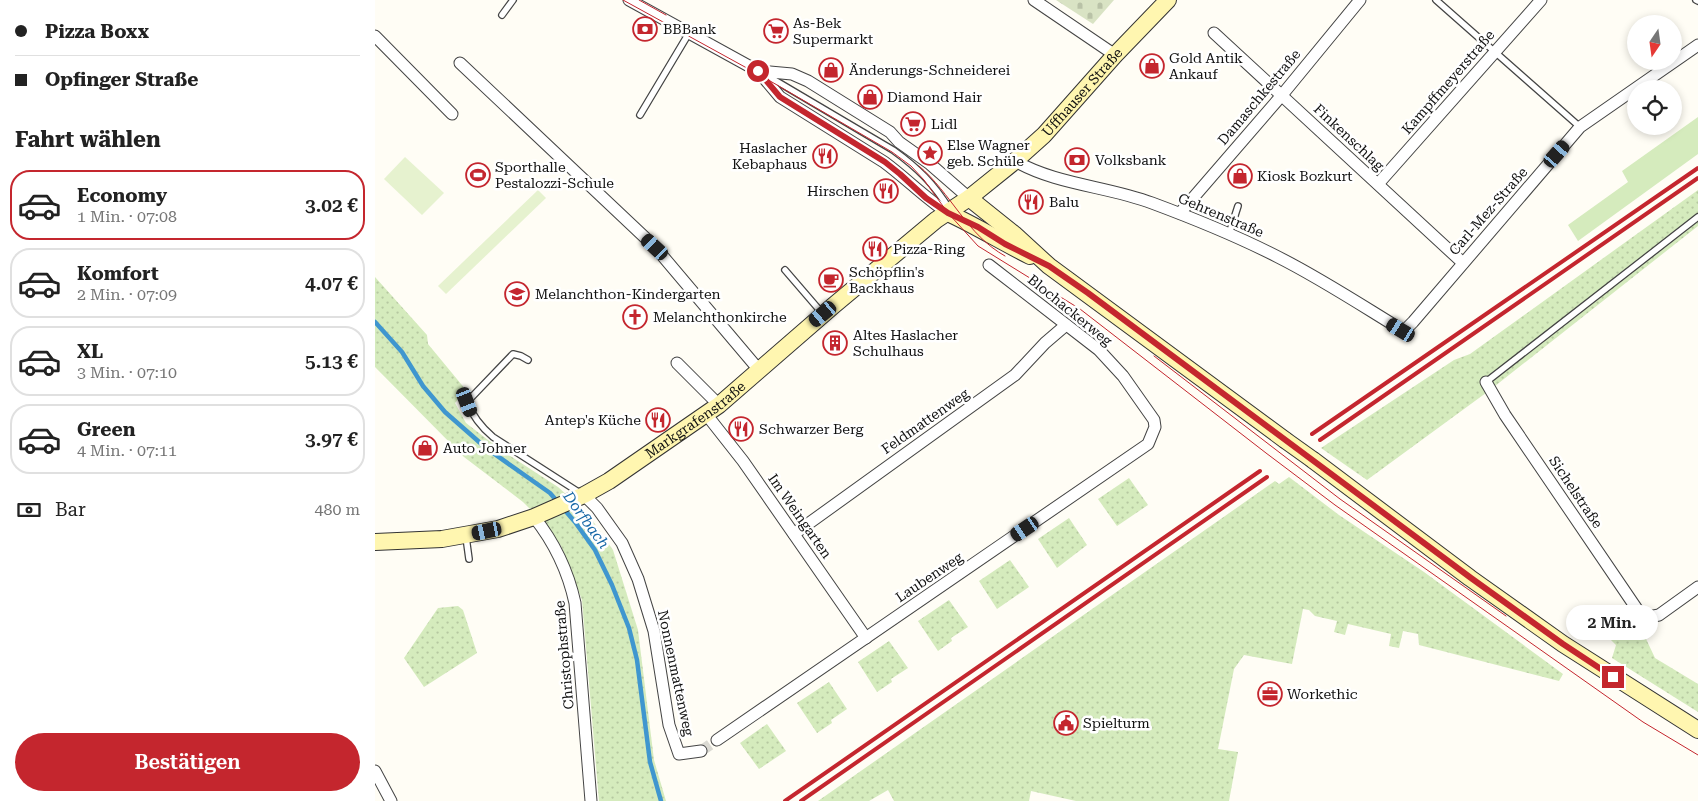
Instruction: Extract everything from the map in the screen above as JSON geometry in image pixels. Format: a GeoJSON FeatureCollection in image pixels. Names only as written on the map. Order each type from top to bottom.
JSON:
{"type":"FeatureCollection","features":[{"type":"Feature","properties":{"kind":"street"},"geometry":{"type":"LineString","coordinates":[[629,0],[758,71],[780,97],[885,162],[926,198],[1005,244],[1049,266]]}},
{"type":"Feature","properties":{"kind":"street"},"geometry":{"type":"LineString","coordinates":[[1034,0],[1115,55]]}},
{"type":"Feature","properties":{"kind":"street","name":"Uffhauser Straße"},"geometry":{"type":"LineString","coordinates":[[969,198],[1015,161],[1057,121],[1115,55],[1168,0]]}},
{"type":"Feature","properties":{"kind":"street","name":"Damaschkestraße"},"geometry":{"type":"LineString","coordinates":[[1180,213],[1282,95],[1360,0]]}},
{"type":"Feature","properties":{"kind":"street","name":"Kampffmeyerstraße"},"geometry":{"type":"LineString","coordinates":[[1378,184],[1541,0]]}},
{"type":"Feature","properties":{"kind":"street","name":"Finkenschlag"},"geometry":{"type":"LineString","coordinates":[[1214,33],[1463,263]]}},
{"type":"Feature","properties":{"kind":"street"},"geometry":{"type":"LineString","coordinates":[[375,36],[452,114]]}},
{"type":"Feature","properties":{"kind":"street","name":"Carl-Mez-Straße"},"geometry":{"type":"LineString","coordinates":[[1401,330],[1406,329],[1413,322],[1580,127],[1698,44]]}},
{"type":"Feature","properties":{"kind":"street"},"geometry":{"type":"LineString","coordinates":[[460,63],[655,247],[759,370]]}},
{"type":"Feature","properties":{"kind":"street"},"geometry":{"type":"LineString","coordinates":[[758,71],[792,74],[807,81],[890,132],[899,142],[930,164],[1049,266],[1479,584],[1563,644],[1698,730]]}},
{"type":"Feature","properties":{"kind":"street","name":"Gehrenstraße"},"geometry":{"type":"LineString","coordinates":[[1015,161],[1031,170],[1056,178],[1134,196],[1229,234],[1280,258],[1401,330]]}},
{"type":"Feature","properties":{"kind":"street","name":"Markgrafenstraße"},"geometry":{"type":"LineString","coordinates":[[375,542],[442,539],[498,529],[534,517],[577,499],[609,481],[713,410],[823,314],[936,220],[969,198]]}},
{"type":"Feature","properties":{"kind":"street","name":"Blochackerweg"},"geometry":{"type":"LineString","coordinates":[[989,265],[1099,350],[1123,376],[1154,420],[1153,434]]}},
{"type":"Feature","properties":{"kind":"street","name":"Feldmattenweg"},"geometry":{"type":"LineString","coordinates":[[794,534],[1015,375],[1045,343],[1066,325]]}},
{"type":"Feature","properties":{"kind":"street","name":"Im Weingarten"},"geometry":{"type":"LineString","coordinates":[[677,363],[713,410],[743,461],[866,638]]}},
{"type":"Feature","properties":{"kind":"street","name":"Sichelstraße"},"geometry":{"type":"LineString","coordinates":[[1486,382],[1505,416],[1643,618],[1659,615],[1698,587]]}},
{"type":"Feature","properties":{"kind":"street","name":"Laubenweg"},"geometry":{"type":"LineString","coordinates":[[717,740],[1139,452],[1148,444],[1153,434]]}},
{"type":"Feature","properties":{"kind":"street","name":"Nonnenmattenweg"},"geometry":{"type":"LineString","coordinates":[[577,499],[597,508],[622,543],[637,579],[654,631],[669,725],[679,754],[701,751]]}},
{"type":"Feature","properties":{"kind":"street","name":"Christophstraße"},"geometry":{"type":"LineString","coordinates":[[534,517],[555,545],[572,588],[576,614],[591,801]]}},
{"type":"Feature","properties":{"kind":"street"},"geometry":{"type":"LineString","coordinates":[[375,771],[391,801]]}},
{"type":"Feature","properties":{"kind":"lane"},"geometry":{"type":"LineString","coordinates":[[503,15],[513,0]]}},
{"type":"Feature","properties":{"kind":"lane"},"geometry":{"type":"LineString","coordinates":[[1436,0],[1580,127]]}},
{"type":"Feature","properties":{"kind":"lane"},"geometry":{"type":"LineString","coordinates":[[640,115],[689,33]]}},
{"type":"Feature","properties":{"kind":"lane"},"geometry":{"type":"LineString","coordinates":[[1229,234],[1238,206]]}},
{"type":"Feature","properties":{"kind":"lane"},"geometry":{"type":"LineString","coordinates":[[1486,382],[1698,217]]}},
{"type":"Feature","properties":{"kind":"lane"},"geometry":{"type":"LineString","coordinates":[[785,270],[823,314]]}},
{"type":"Feature","properties":{"kind":"lane"},"geometry":{"type":"LineString","coordinates":[[528,360],[513,354],[467,402],[472,416],[488,433],[577,499]]}},
{"type":"Feature","properties":{"kind":"lane"},"geometry":{"type":"LineString","coordinates":[[466,535],[469,559]]}},
{"type":"Feature","properties":{"kind":"green space"},"geometry":{"type":"Polygon","coordinates":[[[1056,0],[1114,0],[1093,24],[1056,0]]]}},
{"type":"Feature","properties":{"kind":"green space"},"geometry":{"type":"Polygon","coordinates":[[[1698,117],[1698,154],[1578,241],[1568,225],[1628,182],[1622,171],[1673,135],[1682,135],[1682,128],[1698,117]]]}},
{"type":"Feature","properties":{"kind":"green space"},"geometry":{"type":"Polygon","coordinates":[[[405,157],[444,193],[422,215],[384,179],[405,157]]]}},
{"type":"Feature","properties":{"kind":"green space"},"geometry":{"type":"Polygon","coordinates":[[[538,190],[546,198],[446,294],[438,286],[538,190]]]}},
{"type":"Feature","properties":{"kind":"green space"},"geometry":{"type":"Polygon","coordinates":[[[1698,190],[1698,226],[1490,390],[1367,480],[1321,448],[1454,360],[1470,354],[1698,190]]]}},
{"type":"Feature","properties":{"kind":"green space"},"geometry":{"type":"Polygon","coordinates":[[[375,277],[427,335],[428,344],[466,390],[455,403],[466,423],[501,450],[558,487],[588,514],[613,550],[638,630],[654,760],[666,801],[599,801],[582,600],[561,546],[546,525],[523,502],[464,457],[375,367],[375,277]]]}},
{"type":"Feature","properties":{"kind":"green space"},"geometry":{"type":"Polygon","coordinates":[[[1289,477],[1339,515],[1424,572],[1563,674],[1559,681],[1419,645],[1418,634],[1403,631],[1399,648],[1389,646],[1391,634],[1348,624],[1345,635],[1334,632],[1337,621],[1315,616],[1309,610],[1303,609],[1292,664],[1244,655],[1234,669],[1218,749],[1238,752],[1229,801],[1076,801],[1031,791],[1029,801],[894,801],[888,790],[869,801],[818,801],[1275,481],[1279,484],[1289,477]]]}},
{"type":"Feature","properties":{"kind":"green space"},"geometry":{"type":"Polygon","coordinates":[[[1129,478],[1148,505],[1117,526],[1098,499],[1129,478]]]}},
{"type":"Feature","properties":{"kind":"green space"},"geometry":{"type":"Polygon","coordinates":[[[1069,518],[1087,545],[1057,568],[1038,539],[1069,518]]]}},
{"type":"Feature","properties":{"kind":"green space"},"geometry":{"type":"Polygon","coordinates":[[[1010,560],[1029,587],[997,609],[979,581],[1010,560]]]}},
{"type":"Feature","properties":{"kind":"green space"},"geometry":{"type":"Polygon","coordinates":[[[949,600],[968,627],[951,638],[952,641],[938,651],[918,621],[949,600]]]}},
{"type":"Feature","properties":{"kind":"green space"},"geometry":{"type":"Polygon","coordinates":[[[458,606],[463,610],[477,653],[424,687],[404,658],[438,608],[458,606]]]}},
{"type":"Feature","properties":{"kind":"green space"},"geometry":{"type":"Polygon","coordinates":[[[1630,618],[1639,624],[1655,658],[1698,684],[1698,712],[1612,658],[1616,645],[1604,633],[1630,618]]]}},
{"type":"Feature","properties":{"kind":"green space"},"geometry":{"type":"Polygon","coordinates":[[[889,641],[908,668],[891,679],[892,682],[877,692],[858,662],[889,641]]]}},
{"type":"Feature","properties":{"kind":"green space"},"geometry":{"type":"Polygon","coordinates":[[[829,682],[847,709],[831,720],[832,723],[817,733],[797,703],[829,682]]]}},
{"type":"Feature","properties":{"kind":"green space"},"geometry":{"type":"Polygon","coordinates":[[[767,724],[786,751],[759,769],[740,743],[767,724]]]}},
{"type":"Feature","properties":{"kind":"waterway","name":"Dorfbach"},"geometry":{"type":"LineString","coordinates":[[375,322],[402,352],[423,386],[445,412],[486,448],[550,493],[575,522],[595,550],[612,585],[629,628],[637,660],[650,762],[661,801]]}},
{"type":"Feature","properties":{"kind":"tunnel"},"geometry":{"type":"LineString","coordinates":[[701,751],[717,740]]}},
{"type":"Feature","properties":{"kind":"tram line"},"geometry":{"type":"LineString","coordinates":[[623,0],[765,78],[892,152],[911,166],[924,180],[948,213],[978,246],[1080,309],[1335,505],[1643,722],[1698,755]]}},
{"type":"Feature","properties":{"kind":"tram line"},"geometry":{"type":"LineString","coordinates":[[639,0],[666,15]]}},
{"type":"Feature","properties":{"kind":"tram line"},"geometry":{"type":"LineString","coordinates":[[919,166],[941,188],[980,237],[1005,256]]}},
{"type":"Feature","properties":{"kind":"tram line"},"geometry":{"type":"LineString","coordinates":[[1154,356],[1340,499],[1506,616]]}},
{"type":"Feature","properties":{"kind":"railway"},"geometry":{"type":"LineString","coordinates":[[1312,434],[1698,168]]}},
{"type":"Feature","properties":{"kind":"railway"},"geometry":{"type":"LineString","coordinates":[[1320,440],[1698,178]]}},
{"type":"Feature","properties":{"kind":"railway"},"geometry":{"type":"LineString","coordinates":[[785,801],[1260,471]]}},
{"type":"Feature","properties":{"kind":"railway"},"geometry":{"type":"LineString","coordinates":[[801,801],[1267,477]]}},
{"type":"Feature","properties":{"kind":"place","name":"BBBank"},"geometry":{"type":"Point","coordinates":[645,29]}},
{"type":"Feature","properties":{"kind":"place","name":"As-Bek Supermarkt"},"geometry":{"type":"Point","coordinates":[776,31]}},
{"type":"Feature","properties":{"kind":"place","name":"Gold Antik Ankauf"},"geometry":{"type":"Point","coordinates":[1152,66]}},
{"type":"Feature","properties":{"kind":"place","name":"Änderungs-Schneiderei"},"geometry":{"type":"Point","coordinates":[831,70]}},
{"type":"Feature","properties":{"kind":"place","name":"Diamond Hair"},"geometry":{"type":"Point","coordinates":[870,97]}},
{"type":"Feature","properties":{"kind":"place","name":"Lidl"},"geometry":{"type":"Point","coordinates":[913,124]}},
{"type":"Feature","properties":{"kind":"place","name":"Else Wagner geb. Schüle"},"geometry":{"type":"Point","coordinates":[930,153]}},
{"type":"Feature","properties":{"kind":"place","name":"Haslacher Kebaphaus"},"geometry":{"type":"Point","coordinates":[825,156]}},
{"type":"Feature","properties":{"kind":"place","name":"Volksbank"},"geometry":{"type":"Point","coordinates":[1077,160]}},
{"type":"Feature","properties":{"kind":"place","name":"Sporthalle Pestalozzi-Schule"},"geometry":{"type":"Point","coordinates":[478,175]}},
{"type":"Feature","properties":{"kind":"place","name":"Kiosk Bozkurt"},"geometry":{"type":"Point","coordinates":[1240,176]}},
{"type":"Feature","properties":{"kind":"place","name":"Hirschen"},"geometry":{"type":"Point","coordinates":[886,191]}},
{"type":"Feature","properties":{"kind":"place","name":"Balu"},"geometry":{"type":"Point","coordinates":[1031,202]}},
{"type":"Feature","properties":{"kind":"place","name":"Pizza-Ring"},"geometry":{"type":"Point","coordinates":[875,249]}},
{"type":"Feature","properties":{"kind":"place","name":"Schöpflin's Backhaus"},"geometry":{"type":"Point","coordinates":[831,280]}},
{"type":"Feature","properties":{"kind":"place","name":"Melanchthon-Kindergarten"},"geometry":{"type":"Point","coordinates":[517,294]}},
{"type":"Feature","properties":{"kind":"place","name":"Melanchthonkirche"},"geometry":{"type":"Point","coordinates":[635,317]}},
{"type":"Feature","properties":{"kind":"place","name":"Altes Haslacher Schulhaus"},"geometry":{"type":"Point","coordinates":[835,343]}},
{"type":"Feature","properties":{"kind":"place","name":"Antep's Küche"},"geometry":{"type":"Point","coordinates":[658,420]}},
{"type":"Feature","properties":{"kind":"place","name":"Schwarzer Berg"},"geometry":{"type":"Point","coordinates":[741,429]}},
{"type":"Feature","properties":{"kind":"place","name":"Auto Johner"},"geometry":{"type":"Point","coordinates":[425,448]}},
{"type":"Feature","properties":{"kind":"place","name":"Workethic"},"geometry":{"type":"Point","coordinates":[1270,694]}},
{"type":"Feature","properties":{"kind":"place","name":"Spielturm"},"geometry":{"type":"Point","coordinates":[1066,723]}},
{"type":"Feature","properties":{"kind":"route"},"geometry":{"type":"LineString","coordinates":[[758,71],[780,97],[885,162],[926,198],[948,213],[978,227],[1005,244],[1049,266],[1088,293],[1471,578],[1563,644],[1613,677]]}}]}
